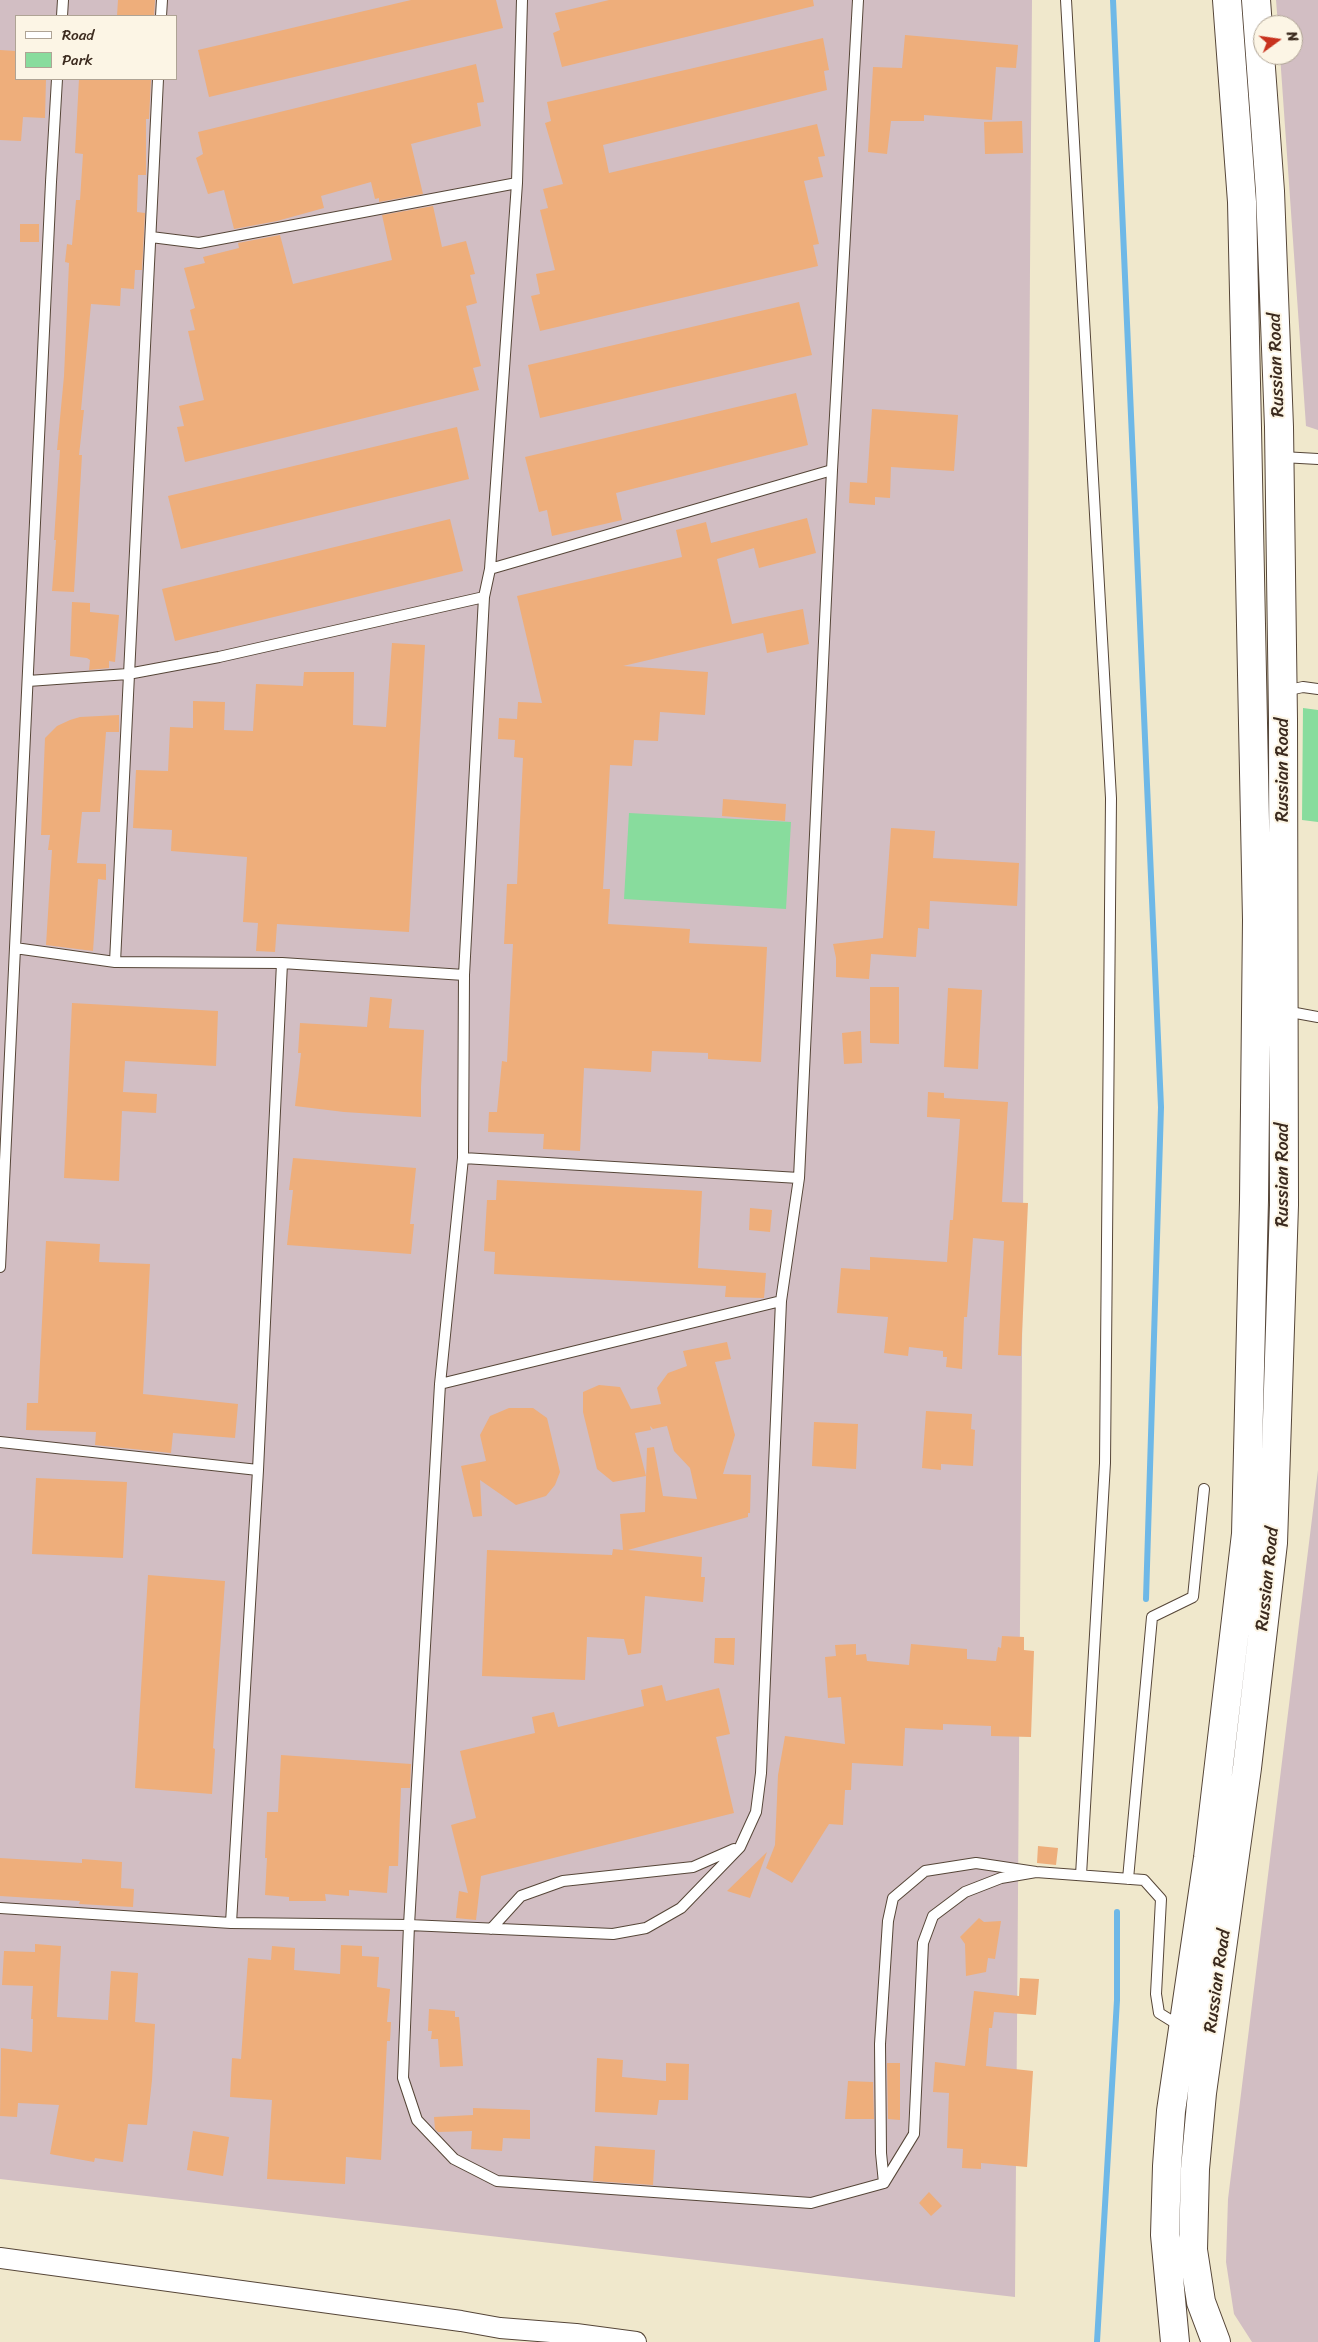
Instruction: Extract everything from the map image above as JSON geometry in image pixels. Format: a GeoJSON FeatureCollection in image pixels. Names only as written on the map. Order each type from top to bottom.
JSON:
{"type":"FeatureCollection","features":[{"type":"Feature","properties":{"kind":"main road","name":"Russian Road"},"geometry":{"type":"LineString","coordinates":[[1175,2342],[1166,2234],[1167,2166],[1171,2111],[1220,1761],[1246,1534],[1254,1200],[1256,920],[1248,456],[1242,202],[1227,0]]}},
{"type":"Feature","properties":{"kind":"main road","name":"Russian Road"},"geometry":{"type":"LineString","coordinates":[[1216,2342],[1201,2302],[1193,2250],[1195,2169],[1202,2093],[1248,1768],[1273,1543],[1284,1205],[1283,691],[1280,457],[1270,191],[1256,0]]}},
{"type":"Feature","properties":{"kind":"main road"},"geometry":{"type":"LineString","coordinates":[[1248,456],[1280,457]]}},
{"type":"Feature","properties":{"kind":"street"},"geometry":{"type":"LineString","coordinates":[[0,2258],[461,2321],[500,2328],[576,2334],[636,2342]]}},
{"type":"Feature","properties":{"kind":"street"},"geometry":{"type":"LineString","coordinates":[[481,2342],[500,2328]]}},
{"type":"Feature","properties":{"kind":"lane"},"geometry":{"type":"LineString","coordinates":[[62,15],[63,0]]}},
{"type":"Feature","properties":{"kind":"lane"},"geometry":{"type":"LineString","coordinates":[[161,15],[162,0]]}},
{"type":"Feature","properties":{"kind":"lane"},"geometry":{"type":"LineString","coordinates":[[522,0],[517,183],[490,568],[484,596],[464,975],[463,1158],[440,1384],[409,1925],[403,2078],[417,2120],[454,2159],[497,2181],[811,2203],[884,2183],[914,2134],[923,1943],[933,1916],[965,1892],[1001,1878],[1036,1872]]}},
{"type":"Feature","properties":{"kind":"lane"},"geometry":{"type":"LineString","coordinates":[[0,1908],[231,1923],[409,1925],[613,1934],[646,1928],[681,1908],[740,1847],[756,1812],[761,1773],[781,1302],[799,1178],[832,470],[858,0]]}},
{"type":"Feature","properties":{"kind":"lane"},"geometry":{"type":"LineString","coordinates":[[1066,0],[1111,798],[1105,1463],[1081,1875]]}},
{"type":"Feature","properties":{"kind":"lane"},"geometry":{"type":"LineString","coordinates":[[0,1267],[50,182],[58,80]]}},
{"type":"Feature","properties":{"kind":"lane"},"geometry":{"type":"LineString","coordinates":[[115,962],[158,80]]}},
{"type":"Feature","properties":{"kind":"lane"},"geometry":{"type":"LineString","coordinates":[[151,237],[199,243],[517,183]]}},
{"type":"Feature","properties":{"kind":"lane"},"geometry":{"type":"LineString","coordinates":[[1280,457],[1318,459]]}},
{"type":"Feature","properties":{"kind":"lane"},"geometry":{"type":"LineString","coordinates":[[490,568],[832,470]]}},
{"type":"Feature","properties":{"kind":"lane"},"geometry":{"type":"LineString","coordinates":[[28,681],[128,674],[219,657],[484,596]]}},
{"type":"Feature","properties":{"kind":"lane"},"geometry":{"type":"LineString","coordinates":[[1283,691],[1304,686],[1318,689]]}},
{"type":"Feature","properties":{"kind":"lane"},"geometry":{"type":"LineString","coordinates":[[15,948],[115,962],[282,963],[464,975]]}},
{"type":"Feature","properties":{"kind":"lane"},"geometry":{"type":"LineString","coordinates":[[231,1923],[258,1470],[282,963]]}},
{"type":"Feature","properties":{"kind":"lane"},"geometry":{"type":"LineString","coordinates":[[1284,1010],[1318,1017]]}},
{"type":"Feature","properties":{"kind":"lane"},"geometry":{"type":"LineString","coordinates":[[463,1158],[799,1178]]}},
{"type":"Feature","properties":{"kind":"lane"},"geometry":{"type":"LineString","coordinates":[[440,1384],[781,1302]]}},
{"type":"Feature","properties":{"kind":"lane"},"geometry":{"type":"LineString","coordinates":[[0,1442],[258,1470]]}},
{"type":"Feature","properties":{"kind":"lane"},"geometry":{"type":"LineString","coordinates":[[1128,1879],[1152,1617],[1193,1598],[1204,1489]]}},
{"type":"Feature","properties":{"kind":"lane"},"geometry":{"type":"LineString","coordinates":[[491,1929],[521,1896],[563,1881],[693,1867],[740,1847]]}},
{"type":"Feature","properties":{"kind":"lane"},"geometry":{"type":"LineString","coordinates":[[884,2183],[881,2153],[880,2044],[888,1921],[893,1898],[924,1871],[976,1863],[1036,1872],[1144,1880],[1161,1899],[1156,1994],[1158,2013],[1183,2028]]}},
{"type":"Feature","properties":{"kind":"shaded area"},"geometry":{"type":"Polygon","coordinates":[[[0,0],[1032,0],[1015,2297],[0,2179],[0,0]]]}},
{"type":"Feature","properties":{"kind":"shaded area"},"geometry":{"type":"Polygon","coordinates":[[[1276,0],[1318,0],[1318,430],[1306,426],[1281,65],[1303,65],[1303,15],[1277,15],[1276,0]]]}},
{"type":"Feature","properties":{"kind":"shaded area"},"geometry":{"type":"Polygon","coordinates":[[[1318,1470],[1318,2342],[1252,2342],[1234,2314],[1226,2262],[1228,2199],[1318,1470]]]}},
{"type":"Feature","properties":{"kind":"green space"},"geometry":{"type":"Polygon","coordinates":[[[1303,708],[1318,710],[1318,822],[1302,820],[1303,708]]]}},
{"type":"Feature","properties":{"kind":"green space"},"geometry":{"type":"Polygon","coordinates":[[[629,813],[791,822],[786,909],[624,899],[629,813]]]}},
{"type":"Feature","properties":{"kind":"building"},"geometry":{"type":"Polygon","coordinates":[[[118,0],[155,0],[154,15],[117,15],[118,0]]]}},
{"type":"Feature","properties":{"kind":"building"},"geometry":{"type":"Polygon","coordinates":[[[411,0],[496,0],[503,28],[209,97],[198,50],[411,0]]]}},
{"type":"Feature","properties":{"kind":"building"},"geometry":{"type":"Polygon","coordinates":[[[609,0],[813,0],[814,6],[562,67],[553,33],[560,30],[555,13],[609,0]]]}},
{"type":"Feature","properties":{"kind":"building"},"geometry":{"type":"Polygon","coordinates":[[[905,35],[1018,45],[1016,68],[996,67],[992,120],[924,115],[924,121],[891,121],[887,154],[868,152],[873,67],[902,68],[905,35]]]}},
{"type":"Feature","properties":{"kind":"building"},"geometry":{"type":"Polygon","coordinates":[[[823,38],[829,70],[824,71],[827,90],[603,145],[609,173],[817,124],[825,156],[818,157],[823,177],[804,181],[819,244],[813,245],[818,266],[540,331],[531,296],[540,294],[536,274],[555,270],[540,210],[548,208],[543,189],[563,184],[545,123],[551,121],[547,102],[823,38]]]}},
{"type":"Feature","properties":{"kind":"building"},"geometry":{"type":"Polygon","coordinates":[[[0,50],[15,51],[15,80],[46,80],[45,118],[23,117],[21,141],[0,140],[0,50]]]}},
{"type":"Feature","properties":{"kind":"building"},"geometry":{"type":"Polygon","coordinates":[[[476,64],[484,102],[477,103],[481,126],[411,144],[423,194],[379,202],[379,198],[375,199],[371,182],[321,196],[324,208],[277,221],[234,229],[224,190],[208,194],[196,158],[203,154],[198,132],[476,64]]]}},
{"type":"Feature","properties":{"kind":"building"},"geometry":{"type":"Polygon","coordinates":[[[79,80],[151,80],[149,119],[146,119],[146,175],[138,175],[137,212],[145,213],[142,270],[135,270],[134,289],[121,288],[120,306],[91,304],[81,410],[84,410],[79,455],[82,455],[74,592],[52,591],[60,450],[57,450],[64,376],[69,263],[65,262],[67,244],[72,245],[76,200],[80,200],[83,154],[75,153],[79,80]]]}},
{"type":"Feature","properties":{"kind":"building"},"geometry":{"type":"Polygon","coordinates":[[[1022,121],[1023,153],[985,154],[984,122],[1022,121]]]}},
{"type":"Feature","properties":{"kind":"building"},"geometry":{"type":"Polygon","coordinates":[[[433,206],[442,247],[466,241],[475,274],[470,275],[477,303],[466,306],[481,366],[473,368],[479,390],[185,462],[177,427],[184,426],[179,406],[204,400],[188,331],[195,330],[190,310],[195,308],[184,268],[205,263],[203,257],[239,248],[238,243],[280,235],[293,284],[392,260],[382,215],[433,206]]]}},
{"type":"Feature","properties":{"kind":"building"},"geometry":{"type":"Polygon","coordinates":[[[20,224],[39,224],[39,242],[20,242],[20,224]]]}},
{"type":"Feature","properties":{"kind":"building"},"geometry":{"type":"Polygon","coordinates":[[[799,302],[812,355],[540,418],[528,365],[799,302]]]}},
{"type":"Feature","properties":{"kind":"building"},"geometry":{"type":"Polygon","coordinates":[[[796,393],[808,445],[616,493],[622,520],[552,536],[547,510],[539,512],[525,457],[796,393]]]}},
{"type":"Feature","properties":{"kind":"building"},"geometry":{"type":"Polygon","coordinates":[[[872,409],[958,415],[954,471],[891,467],[890,498],[875,497],[875,505],[849,503],[850,482],[867,483],[872,409]]]}},
{"type":"Feature","properties":{"kind":"building"},"geometry":{"type":"Polygon","coordinates":[[[457,427],[469,479],[181,549],[168,496],[457,427]]]}},
{"type":"Feature","properties":{"kind":"building"},"geometry":{"type":"Polygon","coordinates":[[[807,518],[816,553],[759,568],[754,548],[717,559],[732,624],[803,609],[809,644],[767,653],[763,633],[623,666],[708,672],[705,715],[660,712],[658,741],[634,740],[632,766],[610,765],[603,889],[610,889],[608,924],[690,929],[689,943],[767,947],[761,1062],[708,1059],[708,1053],[652,1051],[651,1072],[584,1068],[580,1151],[543,1149],[544,1134],[488,1132],[489,1112],[497,1112],[502,1061],[507,1062],[513,944],[504,944],[507,884],[517,884],[523,758],[514,757],[515,740],[498,739],[499,718],[517,719],[518,702],[542,703],[517,596],[682,557],[676,530],[706,522],[711,543],[807,518]]]}},
{"type":"Feature","properties":{"kind":"building"},"geometry":{"type":"Polygon","coordinates":[[[450,519],[463,571],[175,641],[162,589],[450,519]]]}},
{"type":"Feature","properties":{"kind":"building"},"geometry":{"type":"Polygon","coordinates":[[[72,602],[90,603],[90,612],[119,615],[115,662],[109,661],[109,668],[89,670],[90,660],[70,656],[72,602]]]}},
{"type":"Feature","properties":{"kind":"building"},"geometry":{"type":"Polygon","coordinates":[[[392,643],[425,645],[409,932],[277,924],[275,952],[256,951],[258,923],[243,922],[247,857],[171,851],[172,830],[133,828],[136,770],[168,771],[170,727],[193,728],[193,701],[225,702],[224,730],[253,731],[256,684],[303,686],[304,672],[354,672],[353,725],[386,727],[392,643]]]}},
{"type":"Feature","properties":{"kind":"building"},"geometry":{"type":"Polygon","coordinates":[[[119,715],[119,732],[106,732],[100,812],[82,812],[77,863],[106,864],[106,880],[98,879],[93,951],[46,945],[52,850],[48,850],[50,835],[41,835],[45,738],[57,726],[70,720],[80,717],[119,715]]]}},
{"type":"Feature","properties":{"kind":"building"},"geometry":{"type":"Polygon","coordinates":[[[723,799],[786,804],[785,821],[722,816],[723,799]]]}},
{"type":"Feature","properties":{"kind":"building"},"geometry":{"type":"Polygon","coordinates":[[[891,828],[935,831],[933,858],[1019,863],[1017,906],[930,901],[929,929],[918,928],[916,957],[871,954],[869,979],[836,977],[836,958],[833,944],[883,938],[891,828]]]}},
{"type":"Feature","properties":{"kind":"building"},"geometry":{"type":"Polygon","coordinates":[[[870,987],[899,987],[899,1044],[870,1043],[870,987]]]}},
{"type":"Feature","properties":{"kind":"building"},"geometry":{"type":"Polygon","coordinates":[[[948,988],[982,990],[978,1069],[944,1067],[948,988]]]}},
{"type":"Feature","properties":{"kind":"building"},"geometry":{"type":"Polygon","coordinates":[[[370,997],[392,999],[389,1028],[424,1030],[421,1117],[344,1112],[295,1106],[301,1053],[298,1053],[300,1023],[367,1027],[370,997]]]}},
{"type":"Feature","properties":{"kind":"building"},"geometry":{"type":"Polygon","coordinates":[[[72,1003],[218,1011],[216,1066],[125,1061],[123,1092],[157,1094],[156,1113],[122,1111],[119,1181],[64,1178],[72,1003]]]}},
{"type":"Feature","properties":{"kind":"building"},"geometry":{"type":"Polygon","coordinates":[[[861,1031],[862,1063],[844,1064],[842,1033],[861,1031]]]}},
{"type":"Feature","properties":{"kind":"building"},"geometry":{"type":"Polygon","coordinates":[[[928,1092],[944,1093],[944,1098],[1008,1102],[1002,1202],[1028,1203],[1021,1356],[998,1355],[1004,1241],[973,1238],[967,1317],[964,1317],[962,1369],[946,1367],[947,1357],[943,1357],[943,1351],[909,1347],[908,1356],[884,1353],[888,1317],[837,1313],[841,1268],[870,1270],[870,1257],[947,1262],[950,1220],[953,1220],[960,1119],[927,1117],[928,1092]]]}},
{"type":"Feature","properties":{"kind":"building"},"geometry":{"type":"Polygon","coordinates":[[[293,1158],[416,1168],[410,1224],[414,1224],[411,1254],[287,1245],[293,1190],[289,1190],[293,1158]]]}},
{"type":"Feature","properties":{"kind":"building"},"geometry":{"type":"Polygon","coordinates":[[[497,1180],[702,1191],[698,1268],[766,1273],[764,1298],[725,1297],[726,1286],[494,1274],[495,1252],[484,1251],[487,1200],[496,1200],[497,1180]]]}},
{"type":"Feature","properties":{"kind":"building"},"geometry":{"type":"Polygon","coordinates":[[[750,1208],[772,1210],[770,1232],[749,1230],[750,1208]]]}},
{"type":"Feature","properties":{"kind":"building"},"geometry":{"type":"Polygon","coordinates":[[[46,1241],[100,1244],[99,1262],[150,1264],[143,1394],[238,1404],[235,1438],[173,1433],[171,1453],[95,1445],[96,1432],[26,1430],[27,1403],[38,1403],[46,1241]]]}},
{"type":"Feature","properties":{"kind":"building"},"geometry":{"type":"Polygon","coordinates":[[[727,1342],[731,1359],[715,1362],[735,1435],[723,1474],[751,1475],[750,1513],[748,1513],[748,1517],[628,1550],[702,1557],[701,1577],[705,1577],[703,1602],[645,1596],[641,1653],[628,1655],[624,1639],[587,1637],[585,1680],[482,1676],[487,1550],[612,1555],[613,1549],[623,1550],[620,1514],[645,1512],[647,1448],[654,1447],[663,1496],[697,1499],[690,1468],[674,1451],[667,1426],[653,1429],[650,1426],[651,1430],[635,1433],[646,1476],[613,1482],[597,1469],[583,1412],[583,1392],[599,1385],[620,1387],[631,1409],[661,1404],[657,1388],[668,1373],[687,1366],[683,1351],[727,1342]]]}},
{"type":"Feature","properties":{"kind":"building"},"geometry":{"type":"Polygon","coordinates":[[[509,1408],[533,1408],[547,1418],[560,1472],[555,1485],[546,1496],[516,1505],[480,1480],[482,1516],[473,1517],[461,1466],[486,1461],[480,1435],[490,1416],[509,1408]]]}},
{"type":"Feature","properties":{"kind":"building"},"geometry":{"type":"Polygon","coordinates":[[[926,1411],[972,1414],[971,1429],[975,1430],[973,1466],[941,1464],[941,1470],[922,1468],[926,1411]]]}},
{"type":"Feature","properties":{"kind":"building"},"geometry":{"type":"Polygon","coordinates":[[[814,1422],[858,1424],[856,1469],[812,1466],[814,1422]]]}},
{"type":"Feature","properties":{"kind":"building"},"geometry":{"type":"Polygon","coordinates":[[[36,1478],[127,1482],[123,1558],[32,1554],[36,1478]]]}},
{"type":"Feature","properties":{"kind":"building"},"geometry":{"type":"Polygon","coordinates":[[[148,1575],[225,1581],[213,1748],[215,1749],[212,1794],[135,1788],[148,1575]]]}},
{"type":"Feature","properties":{"kind":"building"},"geometry":{"type":"Polygon","coordinates":[[[1002,1636],[1024,1637],[1024,1650],[1034,1651],[1031,1737],[991,1736],[991,1726],[943,1724],[943,1730],[905,1728],[903,1766],[852,1763],[851,1790],[845,1790],[843,1825],[829,1824],[792,1883],[766,1868],[775,1845],[778,1775],[785,1736],[845,1744],[841,1697],[828,1698],[825,1657],[836,1656],[835,1645],[856,1644],[856,1655],[866,1654],[867,1661],[909,1665],[911,1644],[967,1649],[967,1659],[996,1661],[998,1647],[1001,1648],[1002,1636]]]}},
{"type":"Feature","properties":{"kind":"building"},"geometry":{"type":"Polygon","coordinates":[[[715,1638],[735,1638],[734,1665],[714,1663],[715,1638]]]}},
{"type":"Feature","properties":{"kind":"building"},"geometry":{"type":"Polygon","coordinates":[[[662,1685],[666,1701],[719,1688],[730,1734],[716,1737],[734,1813],[481,1876],[476,1920],[456,1918],[459,1891],[468,1893],[451,1825],[476,1818],[460,1751],[535,1733],[532,1717],[554,1712],[558,1727],[644,1706],[641,1690],[662,1685]]]}},
{"type":"Feature","properties":{"kind":"building"},"geometry":{"type":"Polygon","coordinates":[[[281,1755],[411,1764],[410,1788],[401,1788],[398,1866],[389,1866],[387,1893],[349,1890],[349,1896],[325,1894],[326,1901],[289,1901],[289,1897],[265,1895],[267,1812],[278,1812],[281,1755]]]}},
{"type":"Feature","properties":{"kind":"building"},"geometry":{"type":"Polygon","coordinates":[[[1038,1846],[1058,1848],[1056,1865],[1037,1863],[1038,1846]]]}},
{"type":"Feature","properties":{"kind":"building"},"geometry":{"type":"Polygon","coordinates":[[[767,1852],[750,1898],[727,1891],[767,1852]]]}},
{"type":"Feature","properties":{"kind":"building"},"geometry":{"type":"Polygon","coordinates":[[[0,1858],[82,1863],[82,1859],[122,1862],[121,1888],[134,1889],[133,1907],[79,1904],[80,1901],[0,1896],[0,1858]]]}},
{"type":"Feature","properties":{"kind":"building"},"geometry":{"type":"Polygon","coordinates":[[[979,1918],[984,1922],[1001,1921],[995,1959],[988,1958],[986,1972],[966,1976],[965,1944],[960,1937],[979,1918]]]}},
{"type":"Feature","properties":{"kind":"building"},"geometry":{"type":"Polygon","coordinates":[[[35,1944],[61,1946],[57,2017],[108,2020],[111,1971],[138,1973],[135,2022],[155,2024],[152,2080],[147,2125],[128,2124],[123,2162],[95,2158],[94,2162],[50,2154],[59,2105],[18,2103],[17,2117],[0,2116],[1,2048],[32,2052],[33,2019],[31,2019],[33,1986],[2,1985],[4,1951],[35,1952],[35,1944]]]}},
{"type":"Feature","properties":{"kind":"building"},"geometry":{"type":"Polygon","coordinates":[[[341,1945],[362,1946],[362,1956],[379,1957],[377,1987],[390,1989],[387,2022],[391,2022],[390,2041],[387,2041],[381,2160],[346,2157],[345,2184],[267,2179],[272,2100],[230,2097],[232,2058],[241,2059],[248,1958],[271,1960],[272,1946],[295,1948],[294,1970],[340,1974],[341,1945]]]}},
{"type":"Feature","properties":{"kind":"building"},"geometry":{"type":"Polygon","coordinates":[[[1020,1978],[1039,1979],[1036,2015],[994,2012],[992,2028],[989,2028],[986,2066],[1033,2071],[1027,2167],[981,2163],[981,2169],[962,2168],[963,2149],[947,2148],[949,2093],[933,2092],[935,2062],[965,2066],[974,1991],[1019,1996],[1020,1978]]]}},
{"type":"Feature","properties":{"kind":"building"},"geometry":{"type":"Polygon","coordinates":[[[429,2009],[455,2011],[455,2017],[459,2017],[463,2066],[440,2067],[438,2039],[431,2039],[432,2031],[428,2031],[429,2009]]]}},
{"type":"Feature","properties":{"kind":"building"},"geometry":{"type":"Polygon","coordinates":[[[597,2058],[623,2060],[622,2077],[666,2081],[666,2063],[689,2064],[688,2100],[659,2100],[657,2115],[595,2112],[597,2058]]]}},
{"type":"Feature","properties":{"kind":"building"},"geometry":{"type":"Polygon","coordinates":[[[887,2063],[900,2063],[900,2120],[888,2119],[887,2063]]]}},
{"type":"Feature","properties":{"kind":"building"},"geometry":{"type":"Polygon","coordinates":[[[848,2081],[873,2082],[874,2119],[845,2119],[848,2081]]]}},
{"type":"Feature","properties":{"kind":"building"},"geometry":{"type":"Polygon","coordinates":[[[473,2108],[530,2110],[530,2139],[503,2138],[502,2151],[471,2149],[472,2131],[438,2132],[435,2129],[434,2117],[473,2115],[473,2108]]]}},
{"type":"Feature","properties":{"kind":"building"},"geometry":{"type":"Polygon","coordinates":[[[193,2131],[229,2137],[223,2176],[187,2170],[193,2131]]]}},
{"type":"Feature","properties":{"kind":"building"},"geometry":{"type":"Polygon","coordinates":[[[595,2146],[655,2150],[653,2185],[593,2181],[595,2146]]]}},
{"type":"Feature","properties":{"kind":"building"},"geometry":{"type":"Polygon","coordinates":[[[929,2192],[942,2206],[931,2216],[919,2203],[929,2192]]]}},
{"type":"Feature","properties":{"kind":"waterway"},"geometry":{"type":"LineString","coordinates":[[1113,0],[1161,1107],[1146,1599]]}},
{"type":"Feature","properties":{"kind":"waterway"},"geometry":{"type":"LineString","coordinates":[[1097,2342],[1117,2000],[1117,1912]]}}]}
